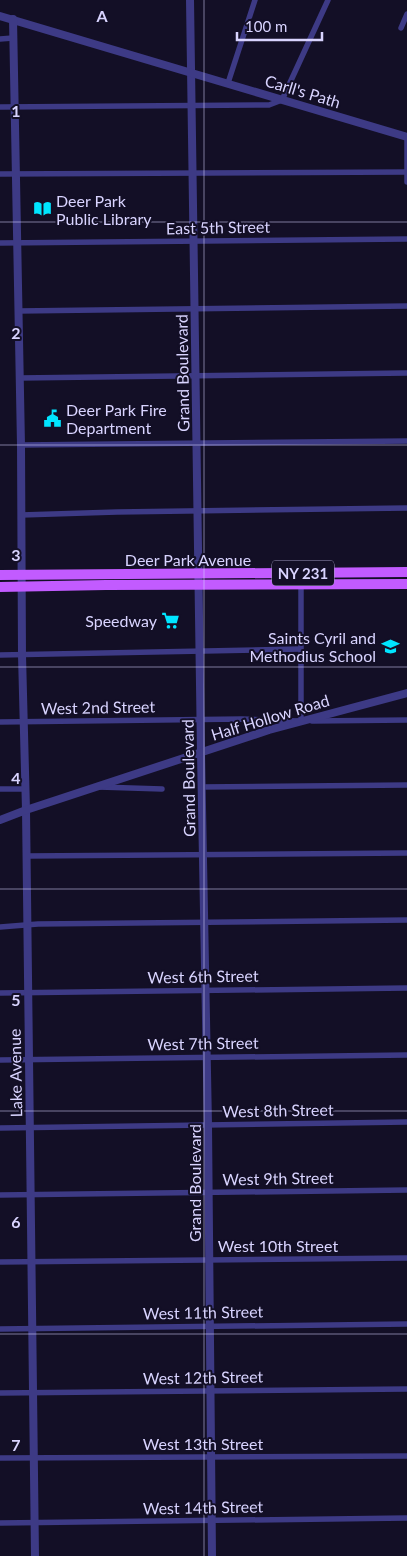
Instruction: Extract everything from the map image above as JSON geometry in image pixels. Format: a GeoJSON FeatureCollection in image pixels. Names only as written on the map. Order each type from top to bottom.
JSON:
{"type":"FeatureCollection","features":[{"type":"Feature","properties":{"kind":"main road","name":"Deer Park Avenue"},"geometry":{"type":"LineString","coordinates":[[0,587],[407,572]]}},
{"type":"Feature","properties":{"kind":"main road","name":"Deer Park Avenue"},"geometry":{"type":"LineString","coordinates":[[0,575],[22,574],[300,584],[407,584]]}},
{"type":"Feature","properties":{"kind":"street","name":"Grand Boulevard"},"geometry":{"type":"LineString","coordinates":[[190,0],[200,753],[208,1125],[212,1556]]}},
{"type":"Feature","properties":{"kind":"street"},"geometry":{"type":"LineString","coordinates":[[228,83],[254,0]]}},
{"type":"Feature","properties":{"kind":"street"},"geometry":{"type":"LineString","coordinates":[[0,107],[269,105],[282,100],[328,0]]}},
{"type":"Feature","properties":{"kind":"street"},"geometry":{"type":"LineString","coordinates":[[401,28],[407,14]]}},
{"type":"Feature","properties":{"kind":"street","name":"Carll's Path"},"geometry":{"type":"LineString","coordinates":[[0,16],[407,137]]}},
{"type":"Feature","properties":{"kind":"street","name":"Lake Avenue"},"geometry":{"type":"LineString","coordinates":[[13,19],[22,515],[22,655],[26,810],[35,1556]]}},
{"type":"Feature","properties":{"kind":"street"},"geometry":{"type":"LineString","coordinates":[[0,39],[13,38]]}},
{"type":"Feature","properties":{"kind":"street"},"geometry":{"type":"LineString","coordinates":[[407,137],[407,182]]}},
{"type":"Feature","properties":{"kind":"street"},"geometry":{"type":"LineString","coordinates":[[0,174],[407,172]]}},
{"type":"Feature","properties":{"kind":"street","name":"East 5th Street"},"geometry":{"type":"LineString","coordinates":[[0,243],[407,239]]}},
{"type":"Feature","properties":{"kind":"street"},"geometry":{"type":"LineString","coordinates":[[18,311],[407,306]]}},
{"type":"Feature","properties":{"kind":"street"},"geometry":{"type":"LineString","coordinates":[[19,378],[407,373]]}},
{"type":"Feature","properties":{"kind":"street"},"geometry":{"type":"LineString","coordinates":[[20,445],[407,441]]}},
{"type":"Feature","properties":{"kind":"street"},"geometry":{"type":"LineString","coordinates":[[22,515],[407,508]]}},
{"type":"Feature","properties":{"kind":"street"},"geometry":{"type":"LineString","coordinates":[[300,584],[301,721]]}},
{"type":"Feature","properties":{"kind":"street"},"geometry":{"type":"LineString","coordinates":[[0,655],[300,649]]}},
{"type":"Feature","properties":{"kind":"street","name":"Half Hollow Road"},"geometry":{"type":"LineString","coordinates":[[0,820],[301,721],[407,692]]}},
{"type":"Feature","properties":{"kind":"street","name":"West 2nd Street"},"geometry":{"type":"LineString","coordinates":[[0,722],[407,720]]}},
{"type":"Feature","properties":{"kind":"street"},"geometry":{"type":"LineString","coordinates":[[201,787],[407,785]]}},
{"type":"Feature","properties":{"kind":"street"},"geometry":{"type":"LineString","coordinates":[[96,787],[162,789]]}},
{"type":"Feature","properties":{"kind":"street"},"geometry":{"type":"LineString","coordinates":[[0,789],[25,789]]}},
{"type":"Feature","properties":{"kind":"street"},"geometry":{"type":"LineString","coordinates":[[26,856],[407,853]]}},
{"type":"Feature","properties":{"kind":"street"},"geometry":{"type":"LineString","coordinates":[[0,927],[27,925],[407,920]]}},
{"type":"Feature","properties":{"kind":"street","name":"West 6th Street"},"geometry":{"type":"LineString","coordinates":[[0,993],[407,988]]}},
{"type":"Feature","properties":{"kind":"street","name":"West 7th Street"},"geometry":{"type":"LineString","coordinates":[[0,1060],[407,1055]]}},
{"type":"Feature","properties":{"kind":"street","name":"West 8th Street"},"geometry":{"type":"LineString","coordinates":[[0,1128],[407,1122]]}},
{"type":"Feature","properties":{"kind":"street","name":"West 9th Street"},"geometry":{"type":"LineString","coordinates":[[0,1195],[407,1190]]}},
{"type":"Feature","properties":{"kind":"street","name":"West 10th Street"},"geometry":{"type":"LineString","coordinates":[[0,1262],[407,1258]]}},
{"type":"Feature","properties":{"kind":"street","name":"West 11th Street"},"geometry":{"type":"LineString","coordinates":[[0,1329],[407,1324]]}},
{"type":"Feature","properties":{"kind":"street","name":"West 12th Street"},"geometry":{"type":"LineString","coordinates":[[0,1393],[407,1389]]}},
{"type":"Feature","properties":{"kind":"street","name":"West 13th Street"},"geometry":{"type":"LineString","coordinates":[[0,1458],[407,1456]]}},
{"type":"Feature","properties":{"kind":"street","name":"West 14th Street"},"geometry":{"type":"LineString","coordinates":[[0,1523],[407,1518]]}},
{"type":"Feature","properties":{"kind":"place","name":"Deer Park Public Library"},"geometry":{"type":"Point","coordinates":[42,209]}},
{"type":"Feature","properties":{"kind":"place","name":"Deer Park Fire Department"},"geometry":{"type":"Point","coordinates":[52,418]}},
{"type":"Feature","properties":{"kind":"place","name":"Speedway"},"geometry":{"type":"Point","coordinates":[171,620]}},
{"type":"Feature","properties":{"kind":"place","name":"Saints Cyril and Methodius School"},"geometry":{"type":"Point","coordinates":[390,646]}}]}
